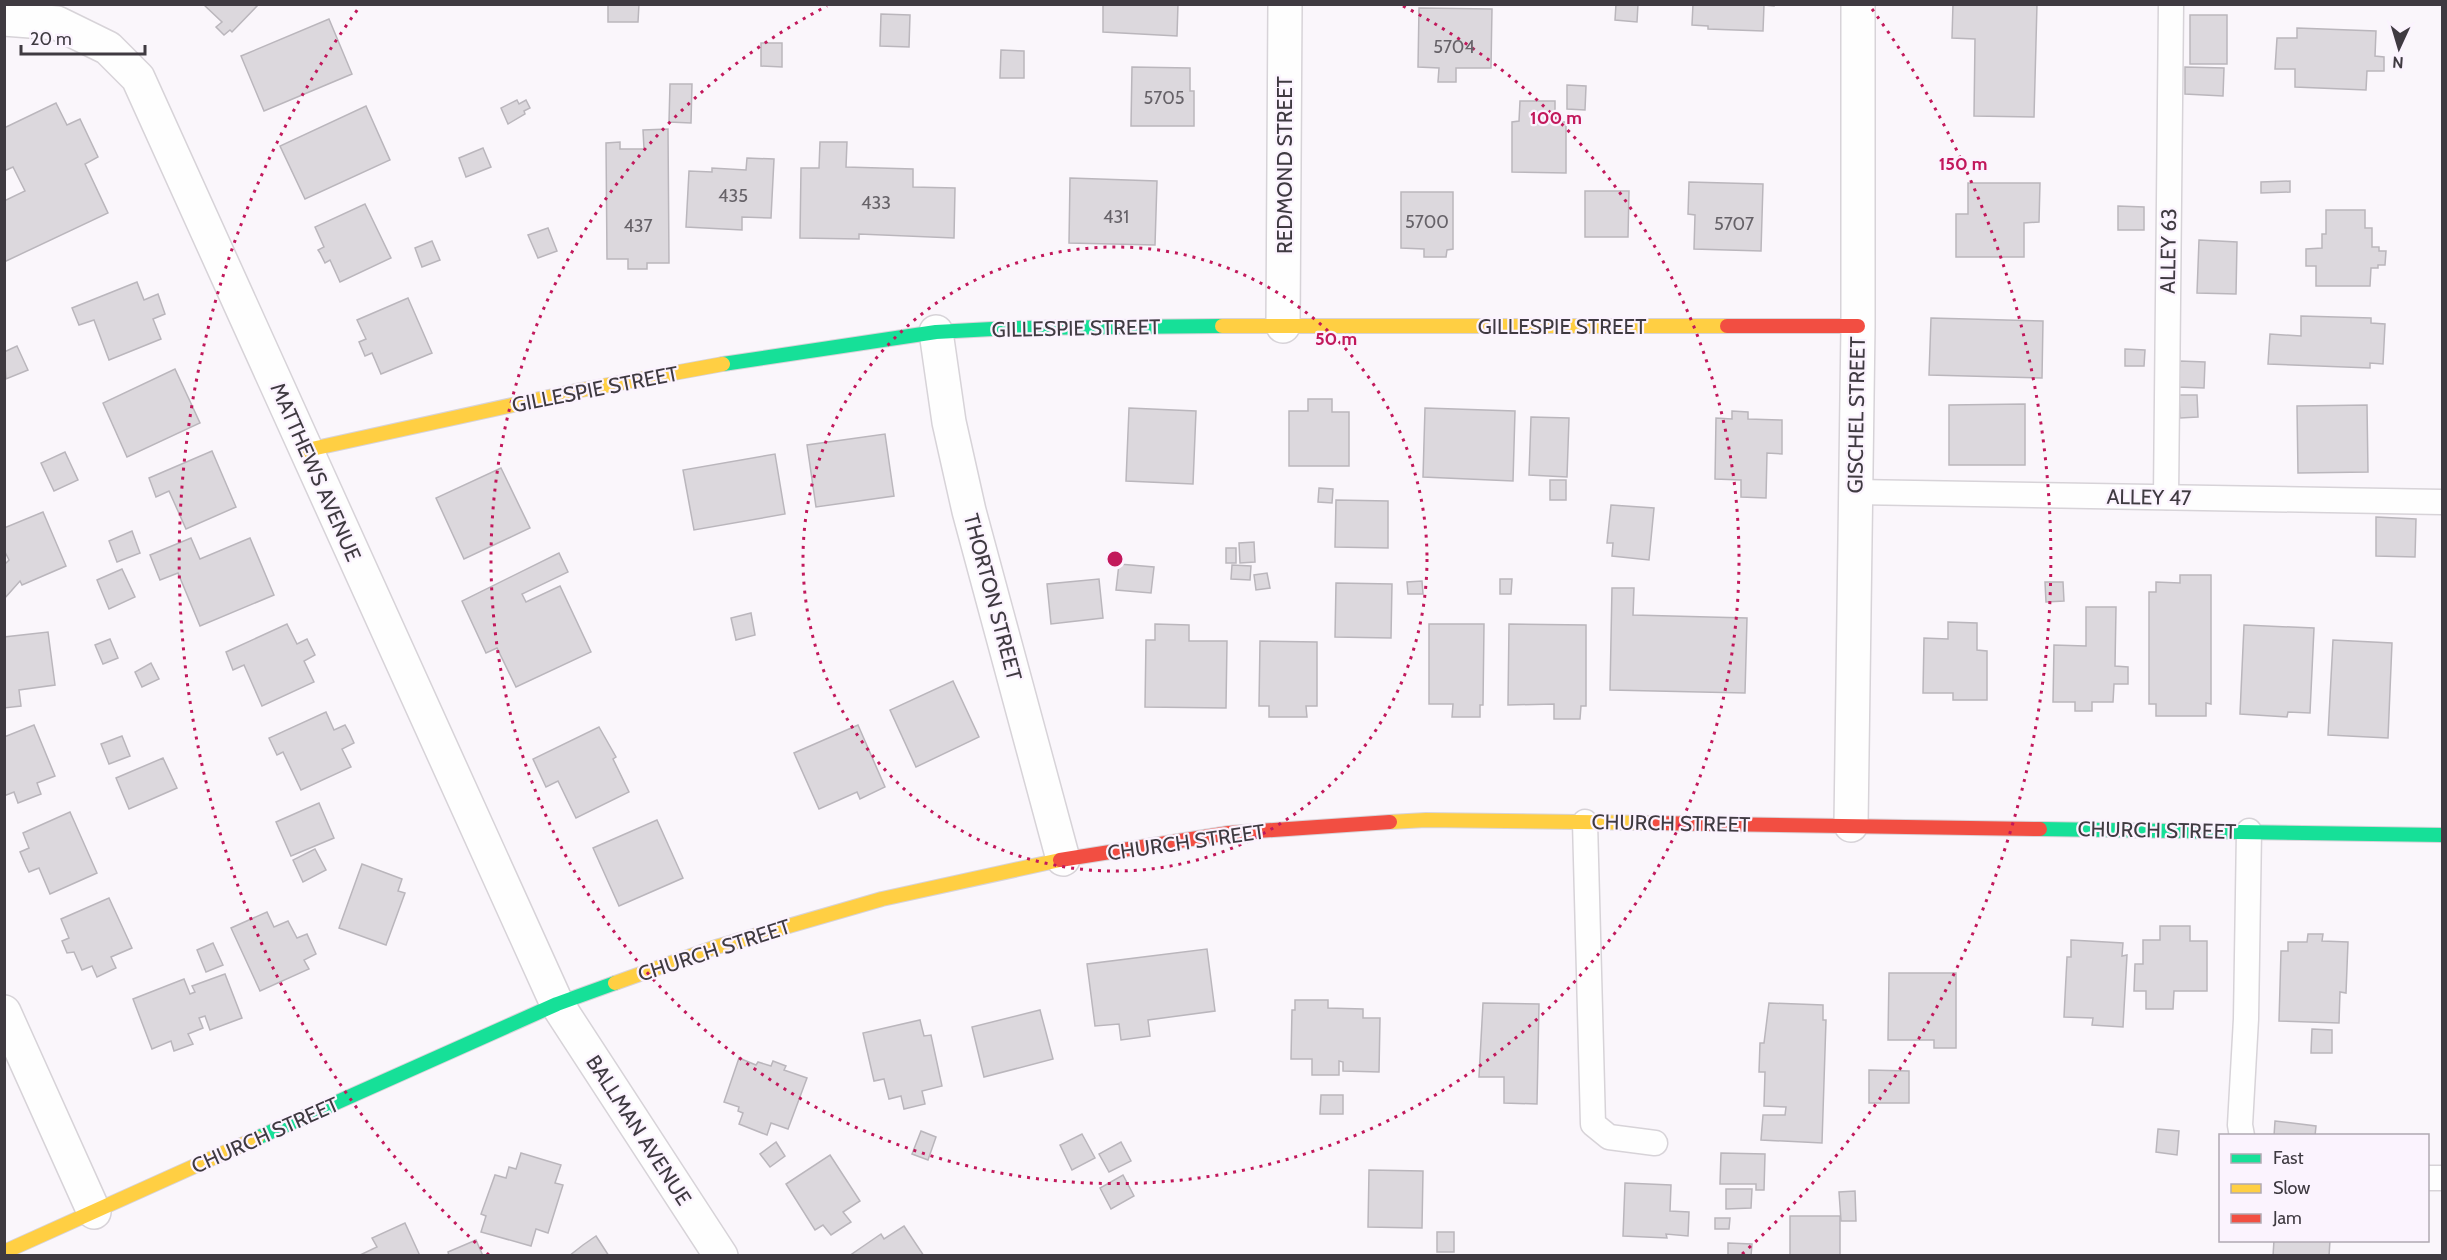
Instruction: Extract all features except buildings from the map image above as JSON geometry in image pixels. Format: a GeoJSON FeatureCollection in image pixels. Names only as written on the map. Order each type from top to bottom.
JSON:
{"type":"FeatureCollection","features":[{"type":"Feature","properties":{"kind":"main road","name":"GILLESPIE STREET"},"geometry":{"type":"LineString","coordinates":[[307,450],[581,390],[718,364],[936,332],[1011,328],[1283,326],[1858,326]]}},
{"type":"Feature","properties":{"kind":"main road","name":"CHURCH STREET"},"geometry":{"type":"LineString","coordinates":[[4,1252],[557,1004],[716,947],[882,899],[1063,859],[1229,833],[1426,820],[2442,835]]}},
{"type":"Feature","properties":{"kind":"street","name":"REDMOND STREET"},"geometry":{"type":"LineString","coordinates":[[1283,326],[1285,4]]}},
{"type":"Feature","properties":{"kind":"street","name":"GISCHEL STREET"},"geometry":{"type":"LineString","coordinates":[[1851,825],[1858,326],[1858,4]]}},
{"type":"Feature","properties":{"kind":"street","name":"MATTHEWS AVENUE"},"geometry":{"type":"LineString","coordinates":[[4,19],[57,23],[108,48],[138,78],[557,1004]]}},
{"type":"Feature","properties":{"kind":"street","name":"THORTON STREET"},"geometry":{"type":"LineString","coordinates":[[936,332],[949,422],[967,500],[1063,859]]}},
{"type":"Feature","properties":{"kind":"street","name":"BALLMAN AVENUE"},"geometry":{"type":"LineString","coordinates":[[557,1004],[721,1256]]}},
{"type":"Feature","properties":{"kind":"street"},"geometry":{"type":"LineString","coordinates":[[4,1012],[94,1212]]}},
{"type":"Feature","properties":{"kind":"lane","name":"ALLEY 63"},"geometry":{"type":"LineString","coordinates":[[2166,497],[2171,4]]}},
{"type":"Feature","properties":{"kind":"lane","name":"ALLEY 47"},"geometry":{"type":"LineString","coordinates":[[1855,492],[2442,502]]}},
{"type":"Feature","properties":{"kind":"lane"},"geometry":{"type":"LineString","coordinates":[[1585,822],[1593,1124],[1609,1137],[1655,1143]]}},
{"type":"Feature","properties":{"kind":"lane"},"geometry":{"type":"LineString","coordinates":[[2242,1134],[2240,1125],[2246,1018],[2249,831]]}},
{"type":"Feature","properties":{"kind":"traffic: fast"},"geometry":{"type":"LineString","coordinates":[[723,364],[936,332],[1011,328],[1222,326]]}},
{"type":"Feature","properties":{"kind":"traffic: fast"},"geometry":{"type":"LineString","coordinates":[[2040,829],[2442,835]]}},
{"type":"Feature","properties":{"kind":"traffic: fast"},"geometry":{"type":"LineString","coordinates":[[257,1138],[557,1004],[615,983]]}},
{"type":"Feature","properties":{"kind":"traffic: slow"},"geometry":{"type":"LineString","coordinates":[[1222,326],[1727,326]]}},
{"type":"Feature","properties":{"kind":"traffic: slow"},"geometry":{"type":"LineString","coordinates":[[307,450],[581,390],[723,364]]}},
{"type":"Feature","properties":{"kind":"traffic: slow"},"geometry":{"type":"LineString","coordinates":[[1390,822],[1426,820],[1651,823]]}},
{"type":"Feature","properties":{"kind":"traffic: slow"},"geometry":{"type":"LineString","coordinates":[[615,983],[716,947],[882,899],[1060,860]]}},
{"type":"Feature","properties":{"kind":"traffic: slow"},"geometry":{"type":"LineString","coordinates":[[4,1252],[257,1138]]}},
{"type":"Feature","properties":{"kind":"traffic: jam"},"geometry":{"type":"LineString","coordinates":[[1727,326],[1858,326]]}},
{"type":"Feature","properties":{"kind":"traffic: jam"},"geometry":{"type":"LineString","coordinates":[[1060,860],[1229,833],[1390,822]]}},
{"type":"Feature","properties":{"kind":"traffic: jam"},"geometry":{"type":"LineString","coordinates":[[1651,823],[2040,829]]}}]}
